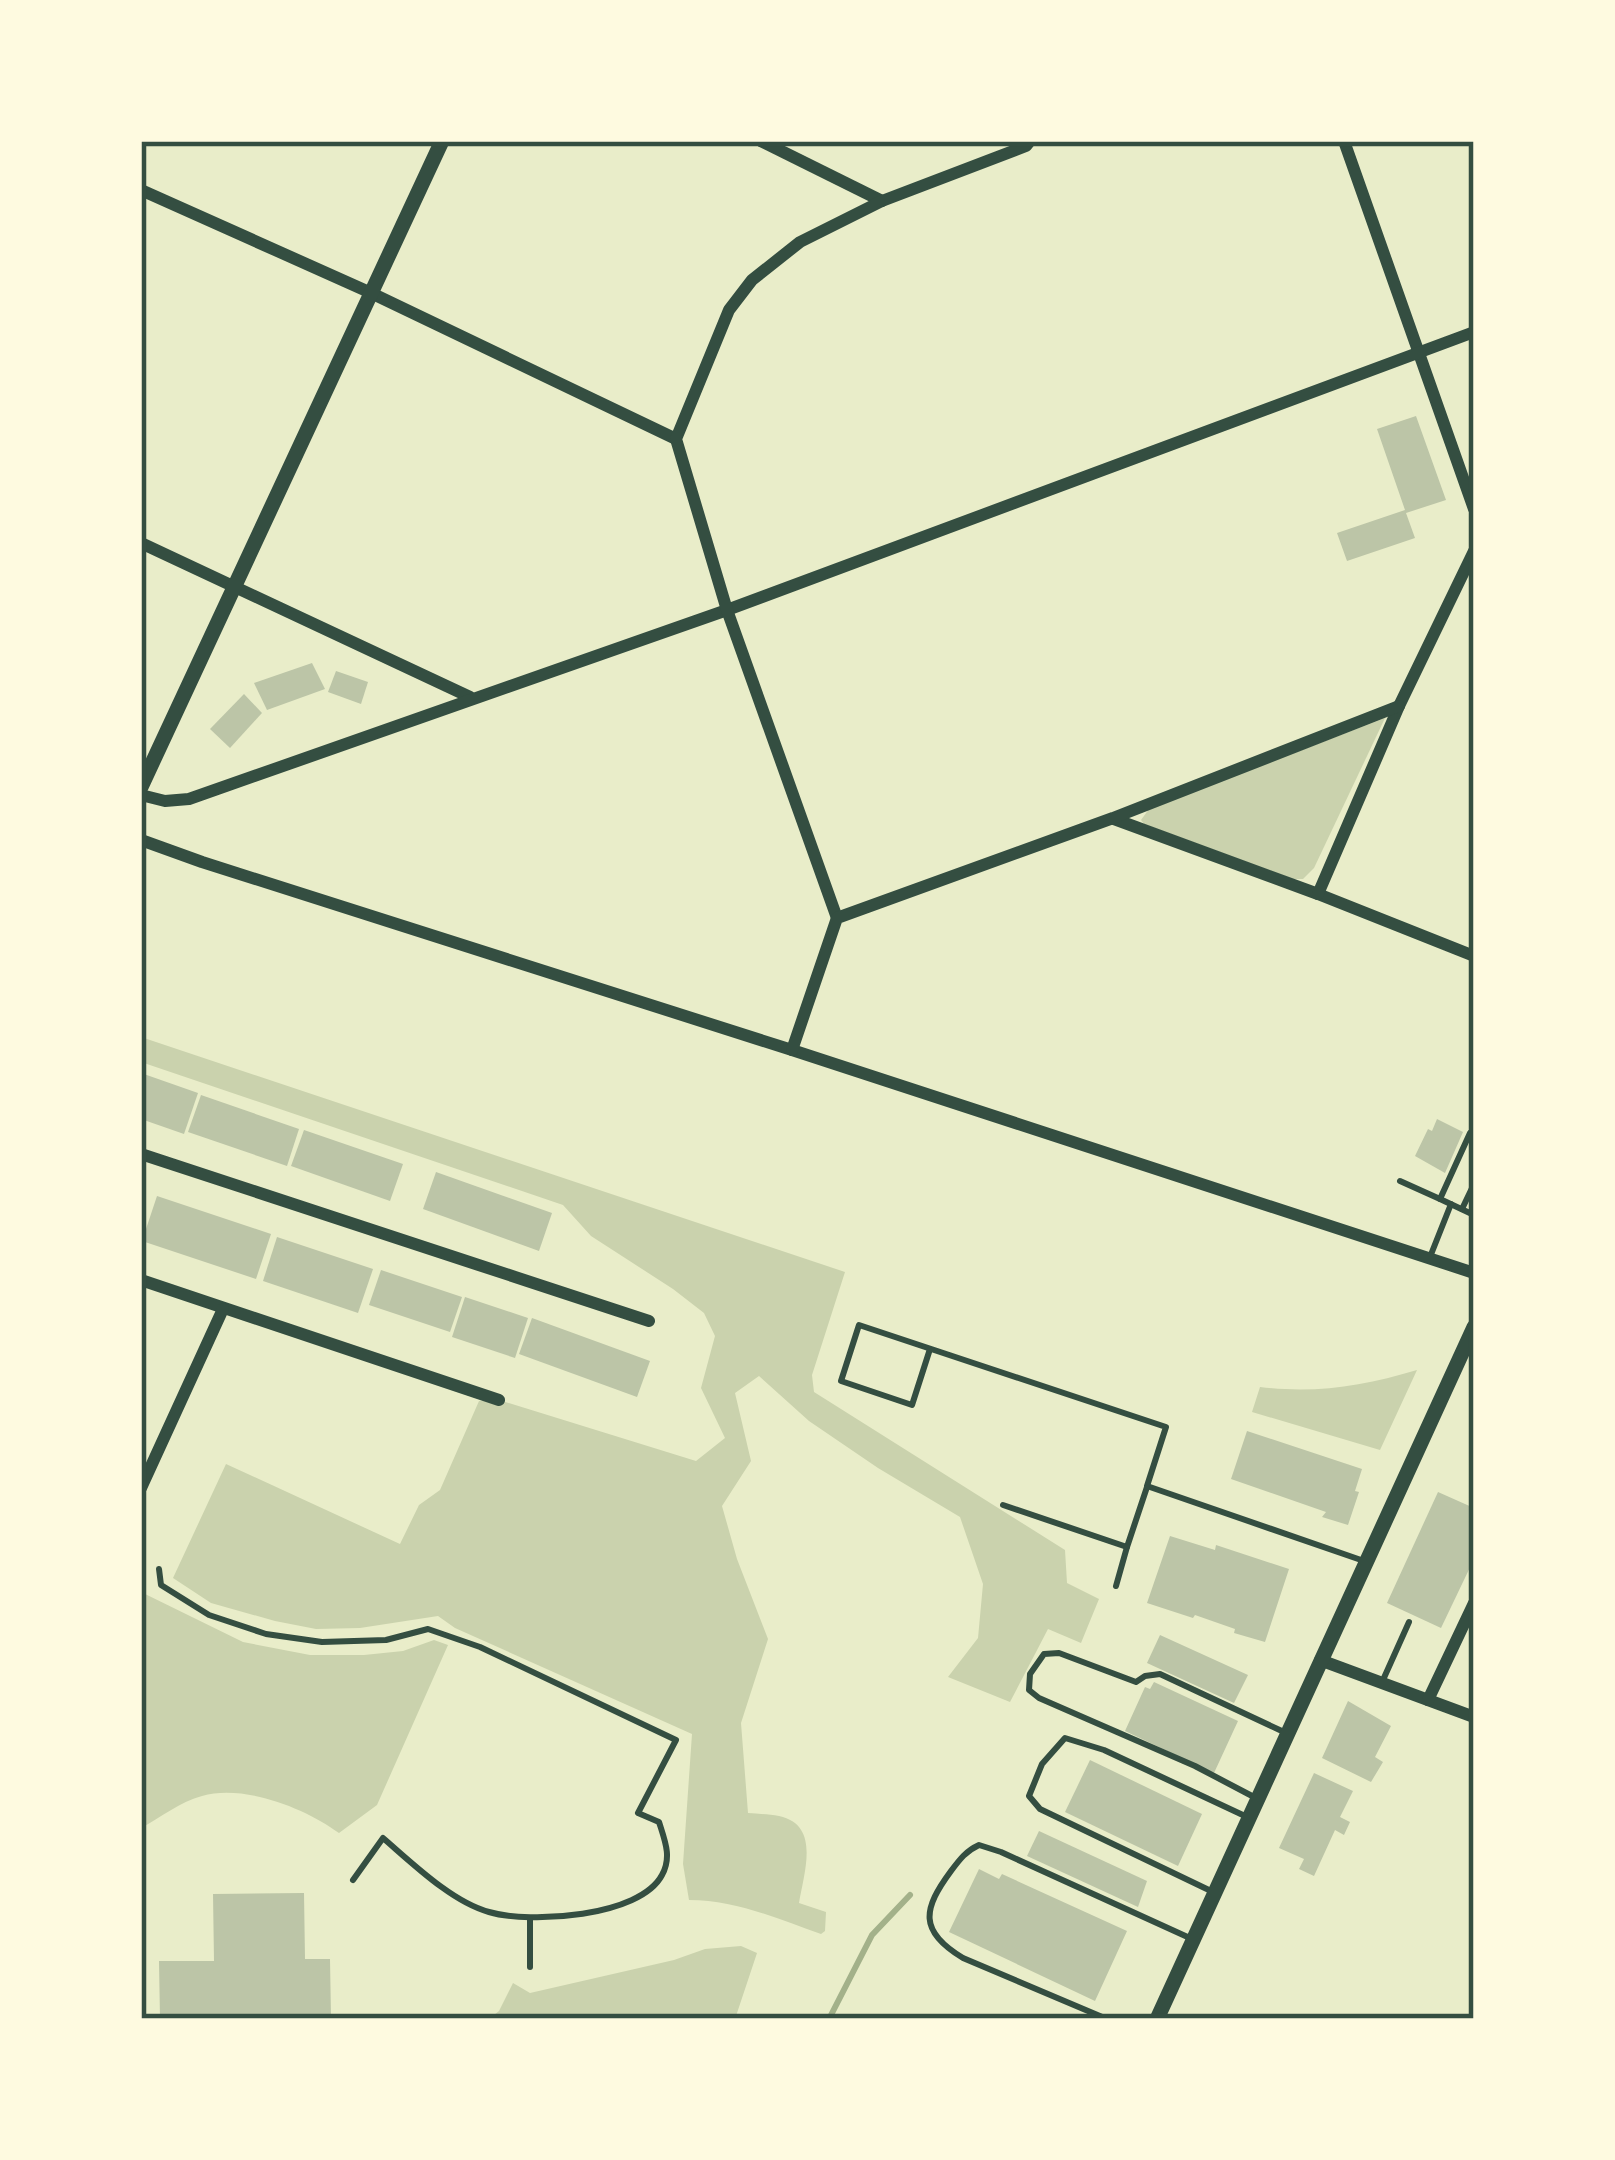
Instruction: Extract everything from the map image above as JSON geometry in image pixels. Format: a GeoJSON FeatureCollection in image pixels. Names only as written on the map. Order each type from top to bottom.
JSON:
{"type":"FeatureCollection","features":[{"type":"Feature","properties":{"kind":"street"},"geometry":{"type":"LineString","coordinates":[[442,141],[141,791],[165,801],[189,799],[727,610],[1474,332]]}},
{"type":"Feature","properties":{"kind":"street"},"geometry":{"type":"LineString","coordinates":[[761,141],[882,201]]}},
{"type":"Feature","properties":{"kind":"street"},"geometry":{"type":"LineString","coordinates":[[792,1050],[837,918],[727,610],[676,439],[729,310],[752,280],[800,242],[882,201],[1042,141]]}},
{"type":"Feature","properties":{"kind":"street"},"geometry":{"type":"LineString","coordinates":[[1344,141],[1474,509]]}},
{"type":"Feature","properties":{"kind":"street"},"geometry":{"type":"LineString","coordinates":[[141,190],[369,292],[676,439]]}},
{"type":"Feature","properties":{"kind":"street"},"geometry":{"type":"LineString","coordinates":[[141,543],[471,698]]}},
{"type":"Feature","properties":{"kind":"street"},"geometry":{"type":"LineString","coordinates":[[1318,894],[1474,551]]}},
{"type":"Feature","properties":{"kind":"street"},"geometry":{"type":"LineString","coordinates":[[837,918],[1113,818],[1400,706]]}},
{"type":"Feature","properties":{"kind":"street"},"geometry":{"type":"LineString","coordinates":[[1113,818],[1474,956]]}},
{"type":"Feature","properties":{"kind":"street"},"geometry":{"type":"LineString","coordinates":[[141,840],[1474,1274]]}},
{"type":"Feature","properties":{"kind":"street"},"geometry":{"type":"LineString","coordinates":[[141,1154],[649,1321]]}},
{"type":"Feature","properties":{"kind":"street"},"geometry":{"type":"LineString","coordinates":[[141,1280],[500,1400]]}},
{"type":"Feature","properties":{"kind":"street"},"geometry":{"type":"LineString","coordinates":[[141,1488],[223,1309]]}},
{"type":"Feature","properties":{"kind":"street"},"geometry":{"type":"LineString","coordinates":[[1156,2019],[1474,1327]]}},
{"type":"Feature","properties":{"kind":"street"},"geometry":{"type":"LineString","coordinates":[[1428,1700],[1474,1603]]}},
{"type":"Feature","properties":{"kind":"street"},"geometry":{"type":"LineString","coordinates":[[1320,1660],[1474,1718]]}},
{"type":"Feature","properties":{"kind":"lane"},"geometry":{"type":"LineString","coordinates":[[1440,1199],[1470,1133],[1474,1136]]}},
{"type":"Feature","properties":{"kind":"lane"},"geometry":{"type":"LineString","coordinates":[[1400,1181],[1474,1215]]}},
{"type":"Feature","properties":{"kind":"lane"},"geometry":{"type":"LineString","coordinates":[[1462,1210],[1473,1186]]}},
{"type":"Feature","properties":{"kind":"lane"},"geometry":{"type":"LineString","coordinates":[[1429,1258],[1451,1204]]}},
{"type":"Feature","properties":{"kind":"lane"},"geometry":{"type":"LineString","coordinates":[[930,1348],[912,1405],[842,1381],[859,1325],[930,1348],[1166,1427],[1115,1586]]}},
{"type":"Feature","properties":{"kind":"lane"},"geometry":{"type":"LineString","coordinates":[[1147,1486],[1364,1562]]}},
{"type":"Feature","properties":{"kind":"lane"},"geometry":{"type":"LineString","coordinates":[[1003,1505],[1127,1547]]}},
{"type":"Feature","properties":{"kind":"lane"},"geometry":{"type":"LineString","coordinates":[[159,1569],[160,1586],[209,1615],[266,1634],[322,1642],[386,1640],[428,1629],[480,1647],[676,1740],[638,1814],[659,1822],[669,1852],[663,1875],[646,1894],[608,1908],[530,1919],[485,1912],[445,1889],[382,1838],[353,1880]]}},
{"type":"Feature","properties":{"kind":"lane"},"geometry":{"type":"LineString","coordinates":[[1381,1683],[1409,1622]]}},
{"type":"Feature","properties":{"kind":"lane"},"geometry":{"type":"LineString","coordinates":[[1257,1798],[1039,1698],[1029,1690],[1030,1674],[1044,1654],[1059,1653],[1136,1682],[1160,1675],[1286,1733]]}},
{"type":"Feature","properties":{"kind":"lane"},"geometry":{"type":"LineString","coordinates":[[1214,1892],[1040,1809],[1029,1796],[1042,1764],[1065,1738],[1104,1750],[1248,1818]]}},
{"type":"Feature","properties":{"kind":"lane"},"geometry":{"type":"LineString","coordinates":[[1107,2019],[944,1946],[929,1916],[932,1896],[966,1851],[979,1845],[1001,1852],[1193,1939]]}},
{"type":"Feature","properties":{"kind":"lane"},"geometry":{"type":"LineString","coordinates":[[530,1919],[530,1967]]}},
{"type":"Feature","properties":{"kind":"green space"},"geometry":{"type":"Polygon","coordinates":[[[1385,718],[1314,868],[1303,879],[1141,820],[1149,809],[1385,718]]]}},
{"type":"Feature","properties":{"kind":"green space"},"geometry":{"type":"Polygon","coordinates":[[[141,1037],[845,1272],[812,1375],[814,1392],[1065,1550],[1067,1583],[1099,1599],[1081,1643],[1048,1629],[1010,1702],[948,1677],[978,1638],[983,1584],[960,1517],[809,1421],[759,1376],[735,1393],[751,1461],[722,1506],[768,1639],[741,1723],[748,1813],[779,1816],[801,1829],[807,1851],[799,1903],[826,1912],[825,1931],[821,1934],[740,1907],[689,1900],[683,1864],[692,1734],[455,1628],[438,1616],[360,1628],[316,1629],[211,1603],[173,1578],[226,1464],[400,1544],[419,1505],[440,1490],[479,1401],[499,1400],[696,1461],[725,1438],[701,1388],[715,1336],[704,1313],[591,1236],[563,1205],[141,1062],[141,1037]]]}},
{"type":"Feature","properties":{"kind":"green space"},"geometry":{"type":"Polygon","coordinates":[[[1417,1370],[1380,1450],[1252,1412],[1260,1387],[1339,1387],[1417,1370]]]}},
{"type":"Feature","properties":{"kind":"green space"},"geometry":{"type":"Polygon","coordinates":[[[141,1592],[243,1642],[310,1655],[403,1651],[434,1640],[448,1645],[377,1805],[339,1833],[274,1801],[219,1793],[186,1802],[141,1828],[141,1592]]]}},
{"type":"Feature","properties":{"kind":"green space"},"geometry":{"type":"Polygon","coordinates":[[[741,1946],[757,1953],[735,2019],[489,2019],[499,2011],[513,1983],[530,1993],[705,1949],[741,1946]]]}},
{"type":"Feature","properties":{"kind":"building"},"geometry":{"type":"Polygon","coordinates":[[[1416,416],[1446,500],[1406,513],[1415,538],[1347,561],[1337,533],[1405,510],[1377,429],[1416,416]]]}},
{"type":"Feature","properties":{"kind":"building"},"geometry":{"type":"Polygon","coordinates":[[[312,663],[325,689],[267,710],[254,683],[312,663]]]}},
{"type":"Feature","properties":{"kind":"building"},"geometry":{"type":"Polygon","coordinates":[[[336,671],[368,682],[361,704],[328,692],[336,671]]]}},
{"type":"Feature","properties":{"kind":"building"},"geometry":{"type":"Polygon","coordinates":[[[244,694],[262,713],[230,748],[210,729],[244,694]]]}},
{"type":"Feature","properties":{"kind":"building"},"geometry":{"type":"Polygon","coordinates":[[[141,1073],[198,1093],[184,1134],[141,1119],[141,1073]]]}},
{"type":"Feature","properties":{"kind":"building"},"geometry":{"type":"Polygon","coordinates":[[[201,1095],[299,1129],[287,1166],[188,1132],[201,1095]]]}},
{"type":"Feature","properties":{"kind":"building"},"geometry":{"type":"Polygon","coordinates":[[[1437,1119],[1463,1132],[1445,1173],[1415,1156],[1437,1119]]]}},
{"type":"Feature","properties":{"kind":"building"},"geometry":{"type":"Polygon","coordinates":[[[304,1130],[403,1164],[390,1201],[291,1166],[304,1130]]]}},
{"type":"Feature","properties":{"kind":"building"},"geometry":{"type":"Polygon","coordinates":[[[436,1172],[552,1213],[539,1251],[423,1209],[436,1172]]]}},
{"type":"Feature","properties":{"kind":"building"},"geometry":{"type":"Polygon","coordinates":[[[157,1196],[271,1234],[256,1279],[142,1241],[157,1196]]]}},
{"type":"Feature","properties":{"kind":"building"},"geometry":{"type":"Polygon","coordinates":[[[277,1237],[373,1269],[358,1313],[263,1281],[277,1237]]]}},
{"type":"Feature","properties":{"kind":"building"},"geometry":{"type":"Polygon","coordinates":[[[381,1270],[462,1297],[450,1332],[369,1305],[381,1270]]]}},
{"type":"Feature","properties":{"kind":"building"},"geometry":{"type":"Polygon","coordinates":[[[465,1297],[528,1318],[515,1358],[452,1337],[465,1297]]]}},
{"type":"Feature","properties":{"kind":"building"},"geometry":{"type":"Polygon","coordinates":[[[532,1318],[650,1361],[637,1397],[519,1354],[532,1318]]]}},
{"type":"Feature","properties":{"kind":"building"},"geometry":{"type":"Polygon","coordinates":[[[1247,1431],[1362,1469],[1348,1525],[1322,1517],[1326,1512],[1231,1479],[1247,1431]]]}},
{"type":"Feature","properties":{"kind":"building"},"geometry":{"type":"Polygon","coordinates":[[[1438,1492],[1474,1508],[1474,1559],[1441,1628],[1387,1603],[1438,1492]]]}},
{"type":"Feature","properties":{"kind":"building"},"geometry":{"type":"Polygon","coordinates":[[[1170,1536],[1215,1550],[1216,1545],[1289,1569],[1265,1642],[1195,1615],[1147,1603],[1170,1536]]]}},
{"type":"Feature","properties":{"kind":"building"},"geometry":{"type":"Polygon","coordinates":[[[1160,1635],[1248,1675],[1234,1703],[1147,1663],[1160,1635]]]}},
{"type":"Feature","properties":{"kind":"building"},"geometry":{"type":"Polygon","coordinates":[[[1154,1682],[1238,1721],[1214,1773],[1125,1731],[1145,1687],[1150,1689],[1154,1682]]]}},
{"type":"Feature","properties":{"kind":"building"},"geometry":{"type":"Polygon","coordinates":[[[1348,1701],[1391,1726],[1375,1757],[1383,1762],[1371,1782],[1322,1758],[1348,1701]]]}},
{"type":"Feature","properties":{"kind":"building"},"geometry":{"type":"Polygon","coordinates":[[[1090,1760],[1202,1814],[1178,1866],[1065,1812],[1090,1760]]]}},
{"type":"Feature","properties":{"kind":"building"},"geometry":{"type":"Polygon","coordinates":[[[1314,1773],[1353,1791],[1340,1817],[1350,1822],[1344,1835],[1335,1830],[1314,1876],[1299,1869],[1304,1859],[1279,1848],[1314,1773]]]}},
{"type":"Feature","properties":{"kind":"building"},"geometry":{"type":"Polygon","coordinates":[[[1039,1831],[1147,1881],[1138,1907],[1027,1856],[1039,1831]]]}},
{"type":"Feature","properties":{"kind":"building"},"geometry":{"type":"Polygon","coordinates":[[[979,1869],[999,1879],[1002,1874],[1127,1931],[1095,2001],[949,1932],[979,1869]]]}},
{"type":"Feature","properties":{"kind":"building"},"geometry":{"type":"Polygon","coordinates":[[[304,1893],[305,1959],[330,1959],[331,2019],[160,2019],[159,1961],[214,1961],[213,1894],[304,1893]]]}},
{"type":"Feature","properties":{"kind":"waterway"},"geometry":{"type":"LineString","coordinates":[[829,2019],[872,1935],[910,1895]]}}]}
